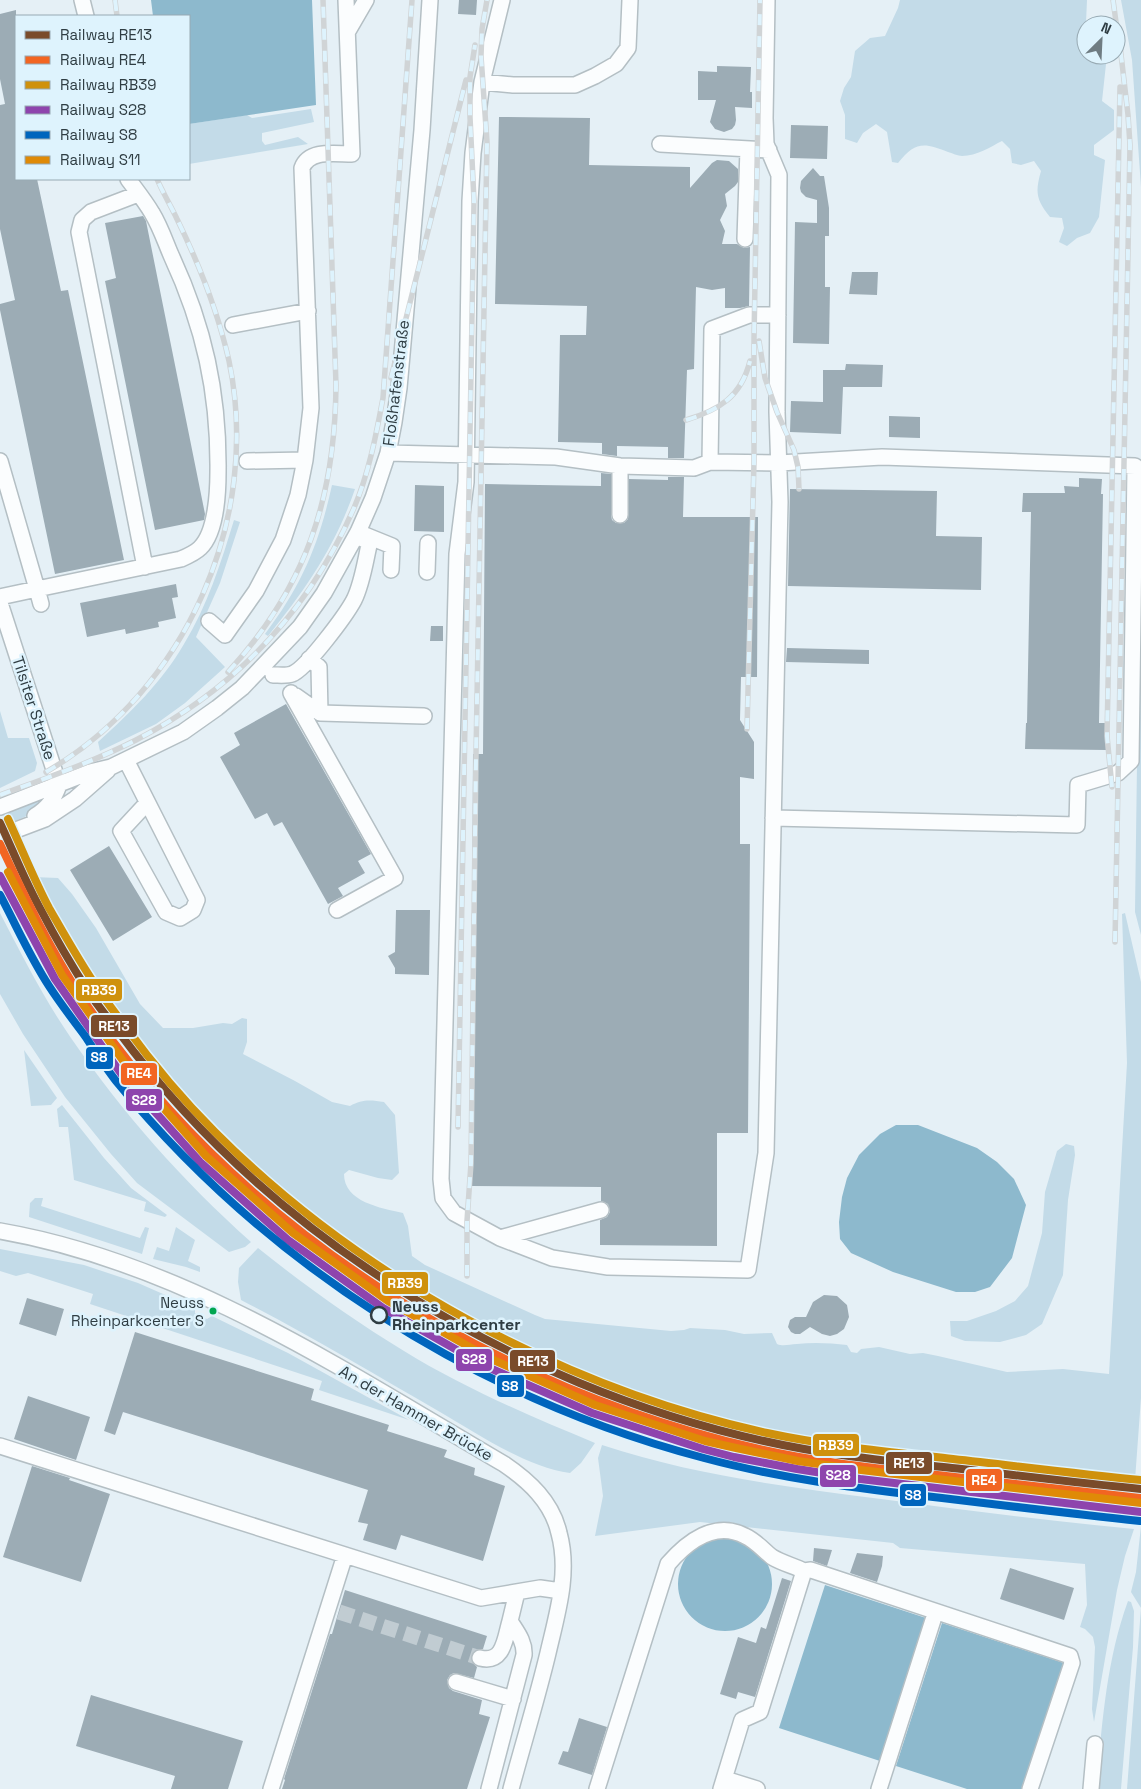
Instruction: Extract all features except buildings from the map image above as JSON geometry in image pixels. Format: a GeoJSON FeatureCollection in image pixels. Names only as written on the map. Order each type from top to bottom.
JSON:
{"type":"FeatureCollection","features":[{"type":"Feature","properties":{"kind":"street"},"geometry":{"type":"LineString","coordinates":[[82,0],[86,15]]}},
{"type":"Feature","properties":{"kind":"street"},"geometry":{"type":"LineString","coordinates":[[209,621],[225,635],[256,591],[283,540],[298,495],[305,460],[311,408],[302,168],[304,161],[314,155],[352,154],[346,0]]}},
{"type":"Feature","properties":{"kind":"street"},"geometry":{"type":"LineString","coordinates":[[348,33],[366,0]]}},
{"type":"Feature","properties":{"kind":"street","name":"Floßhafenstraße"},"geometry":{"type":"LineString","coordinates":[[0,807],[126,760],[190,727],[268,671],[319,600],[357,534],[373,498],[388,453],[399,388],[422,130],[430,0]]}},
{"type":"Feature","properties":{"kind":"street"},"geometry":{"type":"LineString","coordinates":[[502,0],[482,82],[473,153],[470,201],[466,482],[457,554],[441,1179],[443,1198],[454,1213],[500,1238],[552,1258],[608,1267],[748,1270],[766,1153],[780,502],[777,412],[779,174],[766,144],[767,0]]}},
{"type":"Feature","properties":{"kind":"street"},"geometry":{"type":"LineString","coordinates":[[482,82],[513,85],[575,85],[616,64],[628,48],[630,0]]}},
{"type":"Feature","properties":{"kind":"street"},"geometry":{"type":"LineString","coordinates":[[660,144],[770,150]]}},
{"type":"Feature","properties":{"kind":"street"},"geometry":{"type":"LineString","coordinates":[[745,239],[748,149]]}},
{"type":"Feature","properties":{"kind":"street"},"geometry":{"type":"LineString","coordinates":[[0,597],[181,559],[201,547],[208,537],[218,486],[218,434],[211,375],[198,323],[178,271],[153,214],[129,180]]}},
{"type":"Feature","properties":{"kind":"street"},"geometry":{"type":"LineString","coordinates":[[138,194],[91,212],[82,220],[79,232],[145,567]]}},
{"type":"Feature","properties":{"kind":"street"},"geometry":{"type":"LineString","coordinates":[[233,325],[308,311]]}},
{"type":"Feature","properties":{"kind":"street"},"geometry":{"type":"LineString","coordinates":[[710,462],[712,329],[749,315],[778,315]]}},
{"type":"Feature","properties":{"kind":"street"},"geometry":{"type":"LineString","coordinates":[[388,453],[556,457],[620,466],[694,468],[710,462],[779,463],[882,457],[1135,466],[1130,761],[1118,773],[1078,785],[1076,825],[773,818]]}},
{"type":"Feature","properties":{"kind":"street"},"geometry":{"type":"LineString","coordinates":[[247,461],[305,460]]}},
{"type":"Feature","properties":{"kind":"street"},"geometry":{"type":"LineString","coordinates":[[0,461],[41,604]]}},
{"type":"Feature","properties":{"kind":"street"},"geometry":{"type":"LineString","coordinates":[[620,466],[620,515]]}},
{"type":"Feature","properties":{"kind":"street"},"geometry":{"type":"LineString","coordinates":[[357,534],[392,546],[391,570]]}},
{"type":"Feature","properties":{"kind":"street"},"geometry":{"type":"LineString","coordinates":[[268,671],[292,674],[301,668],[354,601],[369,545],[367,541],[357,534]]}},
{"type":"Feature","properties":{"kind":"street"},"geometry":{"type":"LineString","coordinates":[[427,572],[428,543]]}},
{"type":"Feature","properties":{"kind":"street","name":"Tilsiter Straße"},"geometry":{"type":"LineString","coordinates":[[0,603],[59,785]]}},
{"type":"Feature","properties":{"kind":"street"},"geometry":{"type":"LineString","coordinates":[[309,659],[319,667],[320,713]]}},
{"type":"Feature","properties":{"kind":"street"},"geometry":{"type":"LineString","coordinates":[[268,671],[291,693],[320,713],[424,716]]}},
{"type":"Feature","properties":{"kind":"street"},"geometry":{"type":"LineString","coordinates":[[291,693],[396,878],[337,910]]}},
{"type":"Feature","properties":{"kind":"street"},"geometry":{"type":"LineString","coordinates":[[126,760],[197,900],[193,910],[180,918],[166,912],[121,832],[147,803]]}},
{"type":"Feature","properties":{"kind":"street","name":"Floßhafenstraße"},"geometry":{"type":"LineString","coordinates":[[7,833],[45,819],[64,807],[111,767]]}},
{"type":"Feature","properties":{"kind":"street","name":"Floßhafenstraße"},"geometry":{"type":"LineString","coordinates":[[7,833],[44,810],[54,798],[59,785]]}},
{"type":"Feature","properties":{"kind":"street"},"geometry":{"type":"LineString","coordinates":[[500,1238],[600,1210]]}},
{"type":"Feature","properties":{"kind":"street","name":"An der Hammer Brücke"},"geometry":{"type":"LineString","coordinates":[[0,1231],[55,1243],[90,1254],[187,1289],[238,1313],[323,1359],[504,1464],[522,1476],[538,1491],[550,1508],[559,1532],[564,1557],[562,1591],[544,1667],[511,1789]]}},
{"type":"Feature","properties":{"kind":"street"},"geometry":{"type":"LineString","coordinates":[[0,1446],[481,1598],[540,1588],[562,1591]]}},
{"type":"Feature","properties":{"kind":"street"},"geometry":{"type":"LineString","coordinates":[[597,1789],[668,1564],[693,1540],[715,1531],[728,1531],[744,1535],[773,1557],[804,1571],[811,1570],[823,1573],[1070,1656],[1072,1663],[1030,1789]]}},
{"type":"Feature","properties":{"kind":"street"},"geometry":{"type":"LineString","coordinates":[[271,1789],[333,1610],[345,1555]]}},
{"type":"Feature","properties":{"kind":"street"},"geometry":{"type":"LineString","coordinates":[[757,1789],[723,1784],[742,1720],[760,1712],[804,1571]]}},
{"type":"Feature","properties":{"kind":"street"},"geometry":{"type":"LineString","coordinates":[[480,1658],[498,1656],[502,1650],[517,1592]]}},
{"type":"Feature","properties":{"kind":"street"},"geometry":{"type":"LineString","coordinates":[[878,1789],[933,1620]]}},
{"type":"Feature","properties":{"kind":"street"},"geometry":{"type":"LineString","coordinates":[[489,1789],[524,1648],[523,1642],[510,1621]]}},
{"type":"Feature","properties":{"kind":"street"},"geometry":{"type":"LineString","coordinates":[[456,1682],[512,1699]]}},
{"type":"Feature","properties":{"kind":"street"},"geometry":{"type":"LineString","coordinates":[[1091,1789],[1095,1744]]}},
{"type":"Feature","properties":{"kind":"shaded area"},"geometry":{"type":"Polygon","coordinates":[[[900,0],[1087,0],[1086,15],[1076,15],[1076,65],[1106,65],[1102,101],[1114,110],[1114,130],[1094,145],[1094,155],[1105,160],[1099,217],[1090,233],[1077,238],[1067,246],[1059,242],[1064,228],[1062,218],[1050,217],[1039,201],[1038,185],[1041,171],[1034,161],[1021,165],[1012,163],[1010,149],[1002,141],[968,156],[920,146],[909,151],[898,163],[892,162],[887,132],[876,124],[863,133],[857,143],[845,139],[845,115],[840,101],[844,88],[851,77],[855,51],[870,38],[885,36],[900,0]]]}},
{"type":"Feature","properties":{"kind":"shaded area"},"geometry":{"type":"Polygon","coordinates":[[[1121,0],[1141,0],[1141,187],[1132,60],[1126,27],[1126,15],[1124,15],[1121,0]]]}},
{"type":"Feature","properties":{"kind":"shaded area"},"geometry":{"type":"Polygon","coordinates":[[[311,109],[314,122],[262,133],[262,141],[265,145],[298,137],[308,144],[190,164],[190,124],[247,115],[252,118],[311,109]]]}},
{"type":"Feature","properties":{"kind":"shaded area"},"geometry":{"type":"Polygon","coordinates":[[[1141,468],[1141,935],[1135,912],[1141,468]]]}},
{"type":"Feature","properties":{"kind":"shaded area"},"geometry":{"type":"Polygon","coordinates":[[[332,485],[355,489],[347,510],[329,549],[318,567],[268,636],[265,634],[289,598],[308,563],[321,526],[332,485]]]}},
{"type":"Feature","properties":{"kind":"shaded area"},"geometry":{"type":"Polygon","coordinates":[[[234,520],[240,522],[220,583],[196,637],[225,667],[185,703],[156,724],[100,751],[98,742],[156,684],[184,644],[219,568],[234,520]]]}},
{"type":"Feature","properties":{"kind":"shaded area"},"geometry":{"type":"Polygon","coordinates":[[[0,711],[8,738],[29,738],[37,763],[35,771],[0,788],[0,711]]]}},
{"type":"Feature","properties":{"kind":"shaded area"},"geometry":{"type":"Polygon","coordinates":[[[45,799],[29,815],[8,824],[2,813],[36,800],[45,799]]]}},
{"type":"Feature","properties":{"kind":"shaded area"},"geometry":{"type":"Polygon","coordinates":[[[33,877],[58,878],[72,894],[96,928],[140,1004],[163,1028],[193,1028],[223,1023],[232,1024],[242,1018],[247,1019],[247,1042],[243,1054],[332,1102],[350,1106],[367,1101],[384,1102],[395,1115],[399,1173],[392,1180],[349,1170],[344,1174],[346,1184],[350,1191],[365,1202],[403,1213],[408,1226],[412,1256],[425,1265],[545,1319],[671,1331],[690,1328],[725,1330],[744,1334],[772,1333],[777,1344],[782,1345],[803,1343],[841,1344],[847,1345],[851,1352],[857,1353],[861,1349],[879,1347],[910,1354],[923,1353],[1007,1372],[1063,1369],[1109,1374],[1127,1063],[1122,914],[1125,913],[1141,982],[1141,1398],[1135,1480],[940,1460],[843,1446],[747,1427],[688,1411],[601,1380],[517,1343],[451,1310],[382,1267],[308,1212],[222,1138],[183,1097],[128,1029],[78,955],[33,877]]]}},
{"type":"Feature","properties":{"kind":"shaded area"},"geometry":{"type":"Polygon","coordinates":[[[0,913],[52,1008],[91,1066],[133,1120],[177,1170],[251,1242],[245,1247],[229,1252],[137,1183],[65,1097],[23,1034],[0,994],[0,913]]]}},
{"type":"Feature","properties":{"kind":"shaded area"},"geometry":{"type":"Polygon","coordinates":[[[24,1050],[57,1098],[51,1105],[31,1106],[24,1050]]]}},
{"type":"Feature","properties":{"kind":"shaded area"},"geometry":{"type":"Polygon","coordinates":[[[62,1105],[104,1158],[131,1188],[167,1215],[165,1217],[144,1211],[146,1202],[74,1180],[68,1127],[59,1127],[57,1109],[62,1105]]]}},
{"type":"Feature","properties":{"kind":"shaded area"},"geometry":{"type":"Polygon","coordinates":[[[1066,1144],[1074,1146],[1075,1155],[1068,1200],[1063,1275],[1042,1324],[1026,1335],[1000,1342],[965,1341],[951,1336],[950,1321],[967,1321],[996,1311],[1015,1301],[1028,1286],[1042,1233],[1045,1192],[1057,1151],[1066,1144]]]}},
{"type":"Feature","properties":{"kind":"shaded area"},"geometry":{"type":"Polygon","coordinates":[[[35,1198],[43,1198],[41,1206],[140,1238],[145,1227],[149,1228],[142,1254],[29,1217],[30,1203],[35,1198]]]}},
{"type":"Feature","properties":{"kind":"shaded area"},"geometry":{"type":"Polygon","coordinates":[[[176,1227],[195,1240],[188,1261],[200,1267],[200,1272],[153,1259],[157,1247],[169,1251],[176,1227]]]}},
{"type":"Feature","properties":{"kind":"shaded area"},"geometry":{"type":"Polygon","coordinates":[[[258,1248],[348,1315],[427,1364],[498,1401],[595,1443],[581,1463],[570,1473],[536,1464],[486,1439],[292,1327],[241,1300],[238,1282],[239,1268],[258,1248]]]}},
{"type":"Feature","properties":{"kind":"shaded area"},"geometry":{"type":"Polygon","coordinates":[[[0,1249],[84,1265],[138,1283],[195,1308],[195,1313],[207,1319],[212,1316],[288,1353],[409,1420],[319,1390],[322,1381],[90,1304],[93,1294],[28,1273],[16,1276],[0,1271],[0,1249]]]}},
{"type":"Feature","properties":{"kind":"shaded area"},"geometry":{"type":"Polygon","coordinates":[[[602,1445],[705,1472],[775,1485],[1134,1529],[1117,1590],[1094,1722],[1092,1709],[1095,1647],[1093,1637],[1080,1627],[1087,1605],[1085,1564],[900,1548],[893,1543],[700,1522],[595,1536],[603,1496],[598,1458],[602,1445]]]}},
{"type":"Feature","properties":{"kind":"shaded area"},"geometry":{"type":"Polygon","coordinates":[[[1141,1526],[1141,1608],[1131,1592],[1136,1572],[1141,1526]]]}},
{"type":"Feature","properties":{"kind":"shaded area"},"geometry":{"type":"Polygon","coordinates":[[[1128,1601],[1131,1602],[1134,1611],[1133,1647],[1121,1789],[1096,1789],[1110,1670],[1128,1601]]]}},
{"type":"Feature","properties":{"kind":"shaded area"},"geometry":{"type":"Polygon","coordinates":[[[1141,1608],[1141,1789],[1127,1789],[1141,1608]]]}},
{"type":"Feature","properties":{"kind":"water"},"geometry":{"type":"Polygon","coordinates":[[[151,0],[312,0],[316,105],[190,124],[190,15],[153,15],[151,0]]]}},
{"type":"Feature","properties":{"kind":"water"},"geometry":{"type":"Polygon","coordinates":[[[896,1125],[918,1125],[977,1148],[997,1162],[1014,1179],[1026,1205],[1012,1258],[990,1287],[975,1292],[956,1292],[893,1272],[851,1253],[840,1239],[839,1222],[842,1197],[847,1178],[859,1155],[880,1134],[896,1125]]]}},
{"type":"Feature","properties":{"kind":"water"},"geometry":{"type":"Polygon","coordinates":[[[725,1537],[743,1540],[758,1551],[769,1566],[772,1584],[769,1602],[758,1617],[743,1628],[725,1631],[707,1628],[692,1617],[681,1602],[678,1584],[681,1566],[692,1551],[707,1540],[725,1537]]]}},
{"type":"Feature","properties":{"kind":"water"},"geometry":{"type":"Polygon","coordinates":[[[825,1585],[926,1618],[880,1761],[779,1728],[825,1585]]]}},
{"type":"Feature","properties":{"kind":"water"},"geometry":{"type":"Polygon","coordinates":[[[942,1623],[1064,1663],[1023,1789],[967,1789],[896,1766],[942,1623]]]}},
{"type":"Feature","properties":{"kind":"tunnel"},"geometry":{"type":"LineString","coordinates":[[339,1612],[480,1658]]}},
{"type":"Feature","properties":{"kind":"railway"},"geometry":{"type":"LineString","coordinates":[[115,0],[117,15]]}},
{"type":"Feature","properties":{"kind":"railway"},"geometry":{"type":"LineString","coordinates":[[228,672],[255,640],[278,607],[296,574],[311,539],[322,503],[330,466],[336,385],[323,0]]}},
{"type":"Feature","properties":{"kind":"railway"},"geometry":{"type":"LineString","coordinates":[[0,795],[120,748],[172,719],[206,696],[237,671],[266,643],[292,613],[336,545],[354,508],[364,481],[375,440],[383,398],[412,0]]}},
{"type":"Feature","properties":{"kind":"railway"},"geometry":{"type":"LineString","coordinates":[[467,1276],[467,1221],[471,1163],[487,142],[481,56],[482,29],[487,0]]}},
{"type":"Feature","properties":{"kind":"railway"},"geometry":{"type":"LineString","coordinates":[[747,729],[754,462],[754,339],[760,0]]}},
{"type":"Feature","properties":{"kind":"railway"},"geometry":{"type":"LineString","coordinates":[[1113,0],[1115,15]]}},
{"type":"Feature","properties":{"kind":"railway"},"geometry":{"type":"LineString","coordinates":[[458,1127],[474,201],[470,77],[475,45]]}},
{"type":"Feature","properties":{"kind":"railway"},"geometry":{"type":"LineString","coordinates":[[1115,942],[1130,145],[1122,65]]}},
{"type":"Feature","properties":{"kind":"railway"},"geometry":{"type":"LineString","coordinates":[[391,378],[466,80]]}},
{"type":"Feature","properties":{"kind":"railway"},"geometry":{"type":"LineString","coordinates":[[1112,787],[1107,736],[1120,87]]}},
{"type":"Feature","properties":{"kind":"railway"},"geometry":{"type":"LineString","coordinates":[[46,772],[95,738],[138,696],[174,648],[202,595],[223,539],[234,480],[236,420],[229,361],[214,306],[185,236],[157,180]]}},
{"type":"Feature","properties":{"kind":"railway"},"geometry":{"type":"LineString","coordinates":[[759,341],[765,378],[777,412],[794,450],[798,467],[799,489]]}},
{"type":"Feature","properties":{"kind":"railway"},"geometry":{"type":"LineString","coordinates":[[686,420],[709,412],[727,400],[741,384],[750,361]]}},
{"type":"Feature","properties":{"kind":"rail line","name":"RB39"},"geometry":{"type":"LineString","coordinates":[[8,819],[44,897],[84,967],[135,1040],[191,1107],[272,1185],[334,1234],[400,1280],[470,1321],[542,1357],[616,1388],[691,1413],[767,1433],[813,1442],[860,1448],[1141,1480]]}},
{"type":"Feature","properties":{"kind":"rail line","name":"RE13"},"geometry":{"type":"LineString","coordinates":[[0,823],[36,901],[88,991],[179,1106],[248,1174],[323,1237],[404,1293],[490,1341],[579,1383],[671,1416],[764,1441],[858,1457],[1141,1489]]}},
{"type":"Feature","properties":{"kind":"rail line","name":"RE4"},"geometry":{"type":"LineString","coordinates":[[0,844],[28,903],[82,998],[145,1081],[215,1157],[293,1225],[378,1286],[467,1340],[562,1385],[659,1421],[759,1449],[852,1465],[1140,1498]]}},
{"type":"Feature","properties":{"kind":"rail line","name":"S11"},"geometry":{"type":"LineString","coordinates":[[8,872],[62,975],[129,1069],[206,1156],[293,1233],[388,1301],[489,1358],[595,1405],[705,1441],[736,1448],[798,1461],[861,1470],[1141,1503]]}},
{"type":"Feature","properties":{"kind":"rail line","name":"S28"},"geometry":{"type":"LineString","coordinates":[[0,876],[55,979],[122,1075],[200,1162],[288,1240],[383,1308],[485,1366],[592,1413],[703,1449],[734,1457],[860,1479],[1141,1512]]}},
{"type":"Feature","properties":{"kind":"rail line","name":"S8"},"geometry":{"type":"LineString","coordinates":[[0,895],[36,964],[58,999],[116,1081],[175,1147],[239,1209],[308,1265],[381,1316],[457,1361],[537,1400],[619,1432],[733,1465],[792,1478],[852,1487],[1140,1521]]}},
{"type":"Feature","properties":{"kind":"place","name":"Neuss Rheinparkcenter S"},"geometry":{"type":"Point","coordinates":[213,1311]}},
{"type":"Feature","properties":{"kind":"place","name":"Neuss Rheinparkcenter"},"geometry":{"type":"Point","coordinates":[379,1315]}}]}
